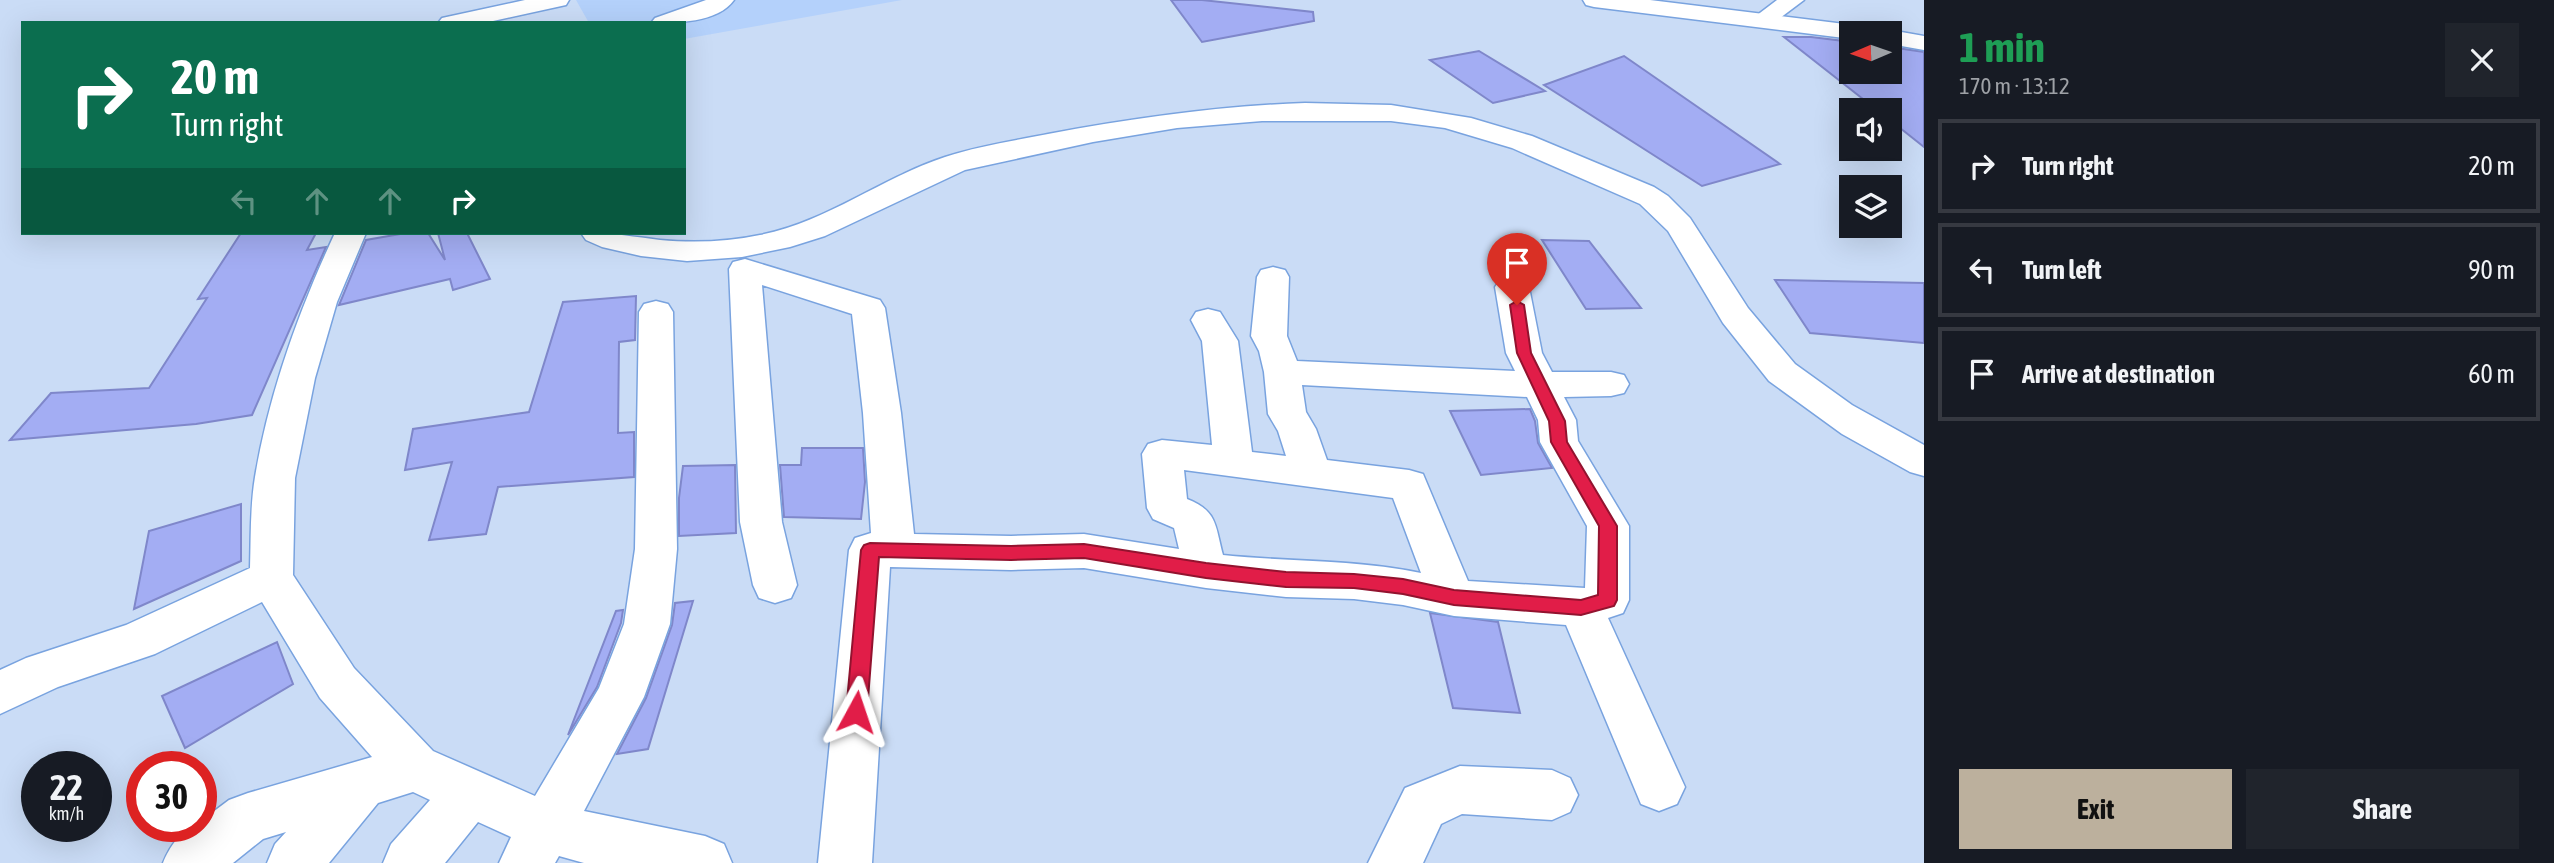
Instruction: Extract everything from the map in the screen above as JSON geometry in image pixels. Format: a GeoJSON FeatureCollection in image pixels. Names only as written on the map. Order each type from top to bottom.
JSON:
{"type":"FeatureCollection","features":[{"type":"Feature","properties":{"kind":"street"},"geometry":{"type":"LineString","coordinates":[[459,21],[558,0]]}},
{"type":"Feature","properties":{"kind":"street"},"geometry":{"type":"LineString","coordinates":[[669,21],[711,7],[723,0]]}},
{"type":"Feature","properties":{"kind":"street"},"geometry":{"type":"LineString","coordinates":[[1594,0],[1839,30]]}},
{"type":"Feature","properties":{"kind":"street"},"geometry":{"type":"LineString","coordinates":[[1765,19],[1794,0]]}},
{"type":"Feature","properties":{"kind":"street"},"geometry":{"type":"LineString","coordinates":[[1902,39],[1924,43]]}},
{"type":"Feature","properties":{"kind":"street"},"geometry":{"type":"LineString","coordinates":[[600,235],[606,239],[650,249],[703,253],[756,246],[815,229],[946,166],[1136,125],[1219,114],[1393,113],[1445,119],[1498,133],[1656,201],[1683,228],[1728,305],[1755,341],[1790,379],[1833,410],[1924,462]]}},
{"type":"Feature","properties":{"kind":"street"},"geometry":{"type":"LineString","coordinates":[[349,235],[320,302],[298,378],[275,478],[271,578],[337,683],[415,768],[469,793],[536,845],[705,863]]}},
{"type":"Feature","properties":{"kind":"street"},"geometry":{"type":"LineString","coordinates":[[775,585],[761,522],[745,269],[868,307],[882,413],[894,550]]}},
{"type":"Feature","properties":{"kind":"street"},"geometry":{"type":"LineString","coordinates":[[1273,277],[1269,336],[1277,351],[1282,372],[1287,414],[1297,429],[1311,474]]}},
{"type":"Feature","properties":{"kind":"street"},"geometry":{"type":"LineString","coordinates":[[845,863],[870,550],[1011,553],[1084,551],[1206,571],[1286,579],[1354,581],[1454,597],[1581,608],[1607,600],[1608,526],[1559,442],[1557,421],[1537,385],[1524,353],[1512,287]]}},
{"type":"Feature","properties":{"kind":"street"},"geometry":{"type":"LineString","coordinates":[[536,845],[620,697],[647,624],[656,549],[656,312]]}},
{"type":"Feature","properties":{"kind":"street"},"geometry":{"type":"LineString","coordinates":[[1208,320],[1220,341],[1234,464]]}},
{"type":"Feature","properties":{"kind":"street"},"geometry":{"type":"LineString","coordinates":[[1282,372],[1537,385],[1611,384]]}},
{"type":"Feature","properties":{"kind":"street"},"geometry":{"type":"LineString","coordinates":[[1206,571],[1192,518],[1168,508],[1162,454],[1195,456],[1234,464],[1409,485],[1427,537],[1454,597]]}},
{"type":"Feature","properties":{"kind":"street"},"geometry":{"type":"LineString","coordinates":[[0,693],[43,672],[139,640],[271,578]]}},
{"type":"Feature","properties":{"kind":"street"},"geometry":{"type":"LineString","coordinates":[[1581,608],[1607,662],[1629,725],[1659,787]]}},
{"type":"Feature","properties":{"kind":"street"},"geometry":{"type":"LineString","coordinates":[[190,863],[248,818],[415,768]]}},
{"type":"Feature","properties":{"kind":"street"},"geometry":{"type":"LineString","coordinates":[[294,863],[361,785]]}},
{"type":"Feature","properties":{"kind":"street"},"geometry":{"type":"LineString","coordinates":[[1395,863],[1423,806],[1435,800],[1460,790],[1552,795]]}},
{"type":"Feature","properties":{"kind":"street"},"geometry":{"type":"LineString","coordinates":[[410,863],[469,793]]}},
{"type":"Feature","properties":{"kind":"shaded area"},"geometry":{"type":"Polygon","coordinates":[[[576,0],[902,0],[686,39],[686,21],[588,21],[576,0]]]}},
{"type":"Feature","properties":{"kind":"building"},"geometry":{"type":"Polygon","coordinates":[[[1171,0],[1202,0],[1313,12],[1314,21],[1202,42],[1171,0]]]}},
{"type":"Feature","properties":{"kind":"building"},"geometry":{"type":"Polygon","coordinates":[[[1784,37],[1839,40],[1839,80],[1784,37]]]}},
{"type":"Feature","properties":{"kind":"building"},"geometry":{"type":"Polygon","coordinates":[[[1902,49],[1924,52],[1924,147],[1902,130],[1902,98],[1862,98],[1844,84],[1902,84],[1902,49]]]}},
{"type":"Feature","properties":{"kind":"building"},"geometry":{"type":"Polygon","coordinates":[[[1479,51],[1545,91],[1493,103],[1430,60],[1479,51]]]}},
{"type":"Feature","properties":{"kind":"building"},"geometry":{"type":"Polygon","coordinates":[[[1624,56],[1780,164],[1702,186],[1544,85],[1624,56]]]}},
{"type":"Feature","properties":{"kind":"building"},"geometry":{"type":"Polygon","coordinates":[[[240,235],[315,235],[307,250],[326,247],[252,415],[196,424],[10,440],[51,393],[149,388],[207,298],[198,299],[240,235]]]}},
{"type":"Feature","properties":{"kind":"building"},"geometry":{"type":"Polygon","coordinates":[[[395,235],[429,235],[445,260],[439,235],[468,235],[490,279],[453,290],[450,279],[339,305],[366,240],[395,235]]]}},
{"type":"Feature","properties":{"kind":"building"},"geometry":{"type":"Polygon","coordinates":[[[1542,240],[1589,241],[1641,308],[1586,309],[1542,240]]]}},
{"type":"Feature","properties":{"kind":"building"},"geometry":{"type":"Polygon","coordinates":[[[1775,280],[1924,283],[1924,343],[1810,333],[1775,280]]]}},
{"type":"Feature","properties":{"kind":"building"},"geometry":{"type":"Polygon","coordinates":[[[636,296],[635,340],[619,342],[618,433],[634,432],[634,477],[498,487],[486,534],[429,540],[452,462],[405,470],[413,429],[529,412],[563,302],[636,296]]]}},
{"type":"Feature","properties":{"kind":"building"},"geometry":{"type":"Polygon","coordinates":[[[1530,409],[1535,421],[1538,443],[1552,468],[1481,475],[1450,411],[1530,409]]]}},
{"type":"Feature","properties":{"kind":"building"},"geometry":{"type":"Polygon","coordinates":[[[802,448],[863,448],[865,482],[861,519],[784,517],[780,465],[801,465],[802,448]]]}},
{"type":"Feature","properties":{"kind":"building"},"geometry":{"type":"Polygon","coordinates":[[[735,465],[736,533],[679,536],[679,498],[683,466],[735,465]]]}},
{"type":"Feature","properties":{"kind":"building"},"geometry":{"type":"Polygon","coordinates":[[[241,504],[241,561],[134,609],[149,531],[241,504]]]}},
{"type":"Feature","properties":{"kind":"building"},"geometry":{"type":"Polygon","coordinates":[[[693,601],[648,749],[617,754],[646,698],[672,625],[675,603],[693,601]]]}},
{"type":"Feature","properties":{"kind":"building"},"geometry":{"type":"Polygon","coordinates":[[[623,610],[621,623],[597,687],[568,735],[616,611],[623,610]]]}},
{"type":"Feature","properties":{"kind":"building"},"geometry":{"type":"Polygon","coordinates":[[[1430,613],[1498,622],[1520,713],[1453,708],[1430,613]]]}},
{"type":"Feature","properties":{"kind":"building"},"geometry":{"type":"Polygon","coordinates":[[[277,642],[293,684],[185,748],[162,696],[277,642]]]}},
{"type":"Feature","properties":{"kind":"route"},"geometry":{"type":"LineString","coordinates":[[856,712],[870,550],[1011,553],[1084,551],[1206,571],[1286,579],[1354,581],[1454,597],[1581,608],[1607,600],[1608,526],[1559,442],[1557,421],[1537,385],[1524,353],[1517,305]]}}]}
